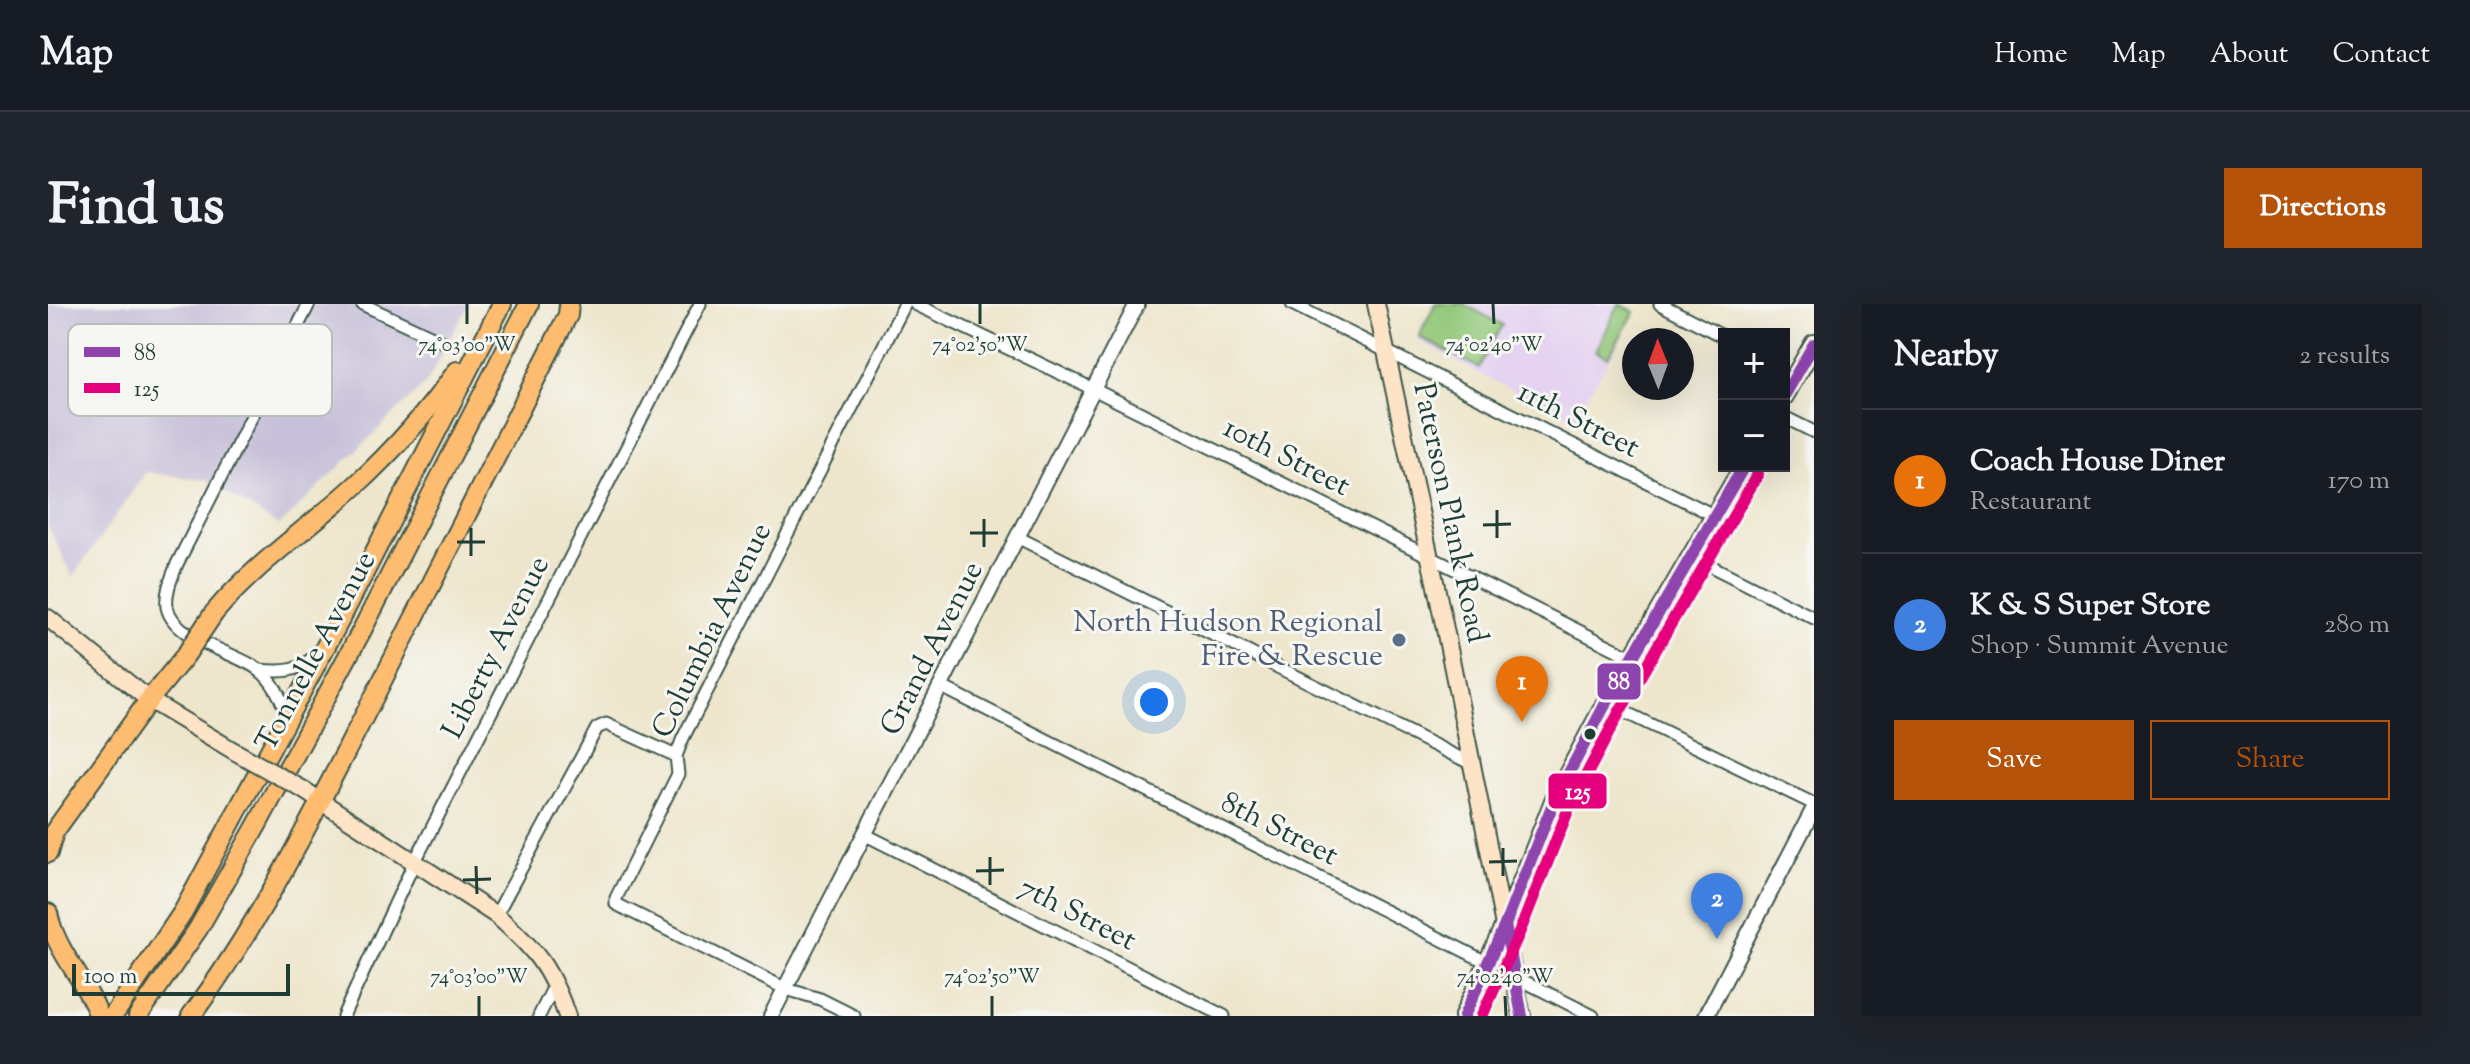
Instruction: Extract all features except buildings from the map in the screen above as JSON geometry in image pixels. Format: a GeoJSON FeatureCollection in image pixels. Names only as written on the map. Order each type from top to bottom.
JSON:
{"type":"FeatureCollection","features":[{"type":"Feature","properties":{"kind":"main road","name":"Tonnelle Avenue"},"geometry":{"type":"LineString","coordinates":[[113,1016],[183,912],[325,647],[502,304]]}},
{"type":"Feature","properties":{"kind":"main road","name":"Tonnelle Avenue"},"geometry":{"type":"LineString","coordinates":[[138,1016],[198,929],[264,811],[362,630],[529,304]]}},
{"type":"Feature","properties":{"kind":"main road"},"geometry":{"type":"LineString","coordinates":[[191,1016],[228,966],[321,801],[568,315],[569,304]]}},
{"type":"Feature","properties":{"kind":"main road","name":"Paterson Plank Road"},"geometry":{"type":"LineString","coordinates":[[1376,304],[1522,1016]]}},
{"type":"Feature","properties":{"kind":"main road"},"geometry":{"type":"LineString","coordinates":[[48,853],[54,832],[232,591],[356,486],[397,445],[484,338]]}},
{"type":"Feature","properties":{"kind":"main road"},"geometry":{"type":"LineString","coordinates":[[1790,370],[1814,344]]}},
{"type":"Feature","properties":{"kind":"main road"},"geometry":{"type":"LineString","coordinates":[[1464,1016],[1505,925],[1554,801],[1606,703],[1741,472]]}},
{"type":"Feature","properties":{"kind":"main road"},"geometry":{"type":"LineString","coordinates":[[48,618],[149,700],[302,789],[496,915],[523,939],[544,964],[556,983],[567,1016]]}},
{"type":"Feature","properties":{"kind":"main road"},"geometry":{"type":"LineString","coordinates":[[48,913],[50,925],[99,1016]]}},
{"type":"Feature","properties":{"kind":"street"},"geometry":{"type":"LineString","coordinates":[[299,324],[309,304]]}},
{"type":"Feature","properties":{"kind":"street"},"geometry":{"type":"LineString","coordinates":[[362,304],[441,341]]}},
{"type":"Feature","properties":{"kind":"street","name":"Liberty Avenue"},"geometry":{"type":"LineString","coordinates":[[343,1016],[414,863],[700,304]]}},
{"type":"Feature","properties":{"kind":"street","name":"Columbia Avenue"},"geometry":{"type":"LineString","coordinates":[[786,989],[616,904],[616,898],[678,774],[676,756],[683,738],[905,304]]}},
{"type":"Feature","properties":{"kind":"street","name":"10th Street"},"geometry":{"type":"LineString","coordinates":[[915,304],[1093,389],[1633,658]]}},
{"type":"Feature","properties":{"kind":"street","name":"Grand Avenue"},"geometry":{"type":"LineString","coordinates":[[771,1016],[1137,304]]}},
{"type":"Feature","properties":{"kind":"street","name":"11th Street"},"geometry":{"type":"LineString","coordinates":[[1292,304],[1715,516]]}},
{"type":"Feature","properties":{"kind":"street"},"geometry":{"type":"LineString","coordinates":[[1660,304],[1718,334]]}},
{"type":"Feature","properties":{"kind":"street"},"geometry":{"type":"LineString","coordinates":[[252,416],[177,564],[168,588],[167,607],[180,629],[259,670],[279,693],[287,716]]}},
{"type":"Feature","properties":{"kind":"street"},"geometry":{"type":"LineString","coordinates":[[1790,420],[1814,432]]}},
{"type":"Feature","properties":{"kind":"street"},"geometry":{"type":"LineString","coordinates":[[1019,538],[1472,764]]}},
{"type":"Feature","properties":{"kind":"street"},"geometry":{"type":"LineString","coordinates":[[1691,556],[1814,618]]}},
{"type":"Feature","properties":{"kind":"street"},"geometry":{"type":"LineString","coordinates":[[259,670],[290,672],[307,663],[325,647]]}},
{"type":"Feature","properties":{"kind":"street","name":"8th Street"},"geometry":{"type":"LineString","coordinates":[[942,687],[1593,1016]]}},
{"type":"Feature","properties":{"kind":"street"},"geometry":{"type":"LineString","coordinates":[[1606,703],[1814,806],[1706,1016]]}},
{"type":"Feature","properties":{"kind":"street"},"geometry":{"type":"LineString","coordinates":[[496,915],[597,728],[606,724],[676,756]]}},
{"type":"Feature","properties":{"kind":"street","name":"7th Street"},"geometry":{"type":"LineString","coordinates":[[866,835],[1224,1016]]}},
{"type":"Feature","properties":{"kind":"street"},"geometry":{"type":"LineString","coordinates":[[539,1016],[556,983]]}},
{"type":"Feature","properties":{"kind":"street"},"geometry":{"type":"LineString","coordinates":[[786,989],[820,999],[854,1016]]}},
{"type":"Feature","properties":{"kind":"shaded area"},"geometry":{"type":"Polygon","coordinates":[[[48,304],[469,304],[427,382],[279,526],[206,480],[146,472],[73,577],[48,526],[48,304]]]}},
{"type":"Feature","properties":{"kind":"shaded area"},"geometry":{"type":"Polygon","coordinates":[[[1433,304],[1623,304],[1637,311],[1627,328],[1622,328],[1622,337],[1574,420],[1416,339],[1433,304]]]}},
{"type":"Feature","properties":{"kind":"green space"},"geometry":{"type":"Polygon","coordinates":[[[1435,304],[1464,304],[1502,325],[1479,368],[1419,337],[1435,304]]]}},
{"type":"Feature","properties":{"kind":"green space"},"geometry":{"type":"Polygon","coordinates":[[[1619,304],[1635,312],[1625,328],[1622,328],[1622,334],[1608,357],[1596,351],[1619,304]]]}},
{"type":"Feature","properties":{"kind":"transit line","name":"88"},"geometry":{"type":"LineString","coordinates":[[1790,386],[1814,344]]}},
{"type":"Feature","properties":{"kind":"transit line","name":"88"},"geometry":{"type":"LineString","coordinates":[[1464,1016],[1505,925],[1554,801],[1606,703],[1741,472]]}},
{"type":"Feature","properties":{"kind":"transit line","name":"125"},"geometry":{"type":"LineString","coordinates":[[1482,1016],[1569,808],[1620,711],[1758,474]]}},
{"type":"Feature","properties":{"kind":"transit line","name":"88"},"geometry":{"type":"LineString","coordinates":[[1505,925],[1522,1016]]}},
{"type":"Feature","properties":{"kind":"place","name":"North Hudson Regional Fire & Rescue"},"geometry":{"type":"Point","coordinates":[1399,640]}},
{"type":"Feature","properties":{"kind":"place","name":"Coach House Diner"},"geometry":{"type":"Point","coordinates":[1522,722]}},
{"type":"Feature","properties":{"kind":"place","name":"K & S Super Store"},"geometry":{"type":"Point","coordinates":[1717,939]}}]}
